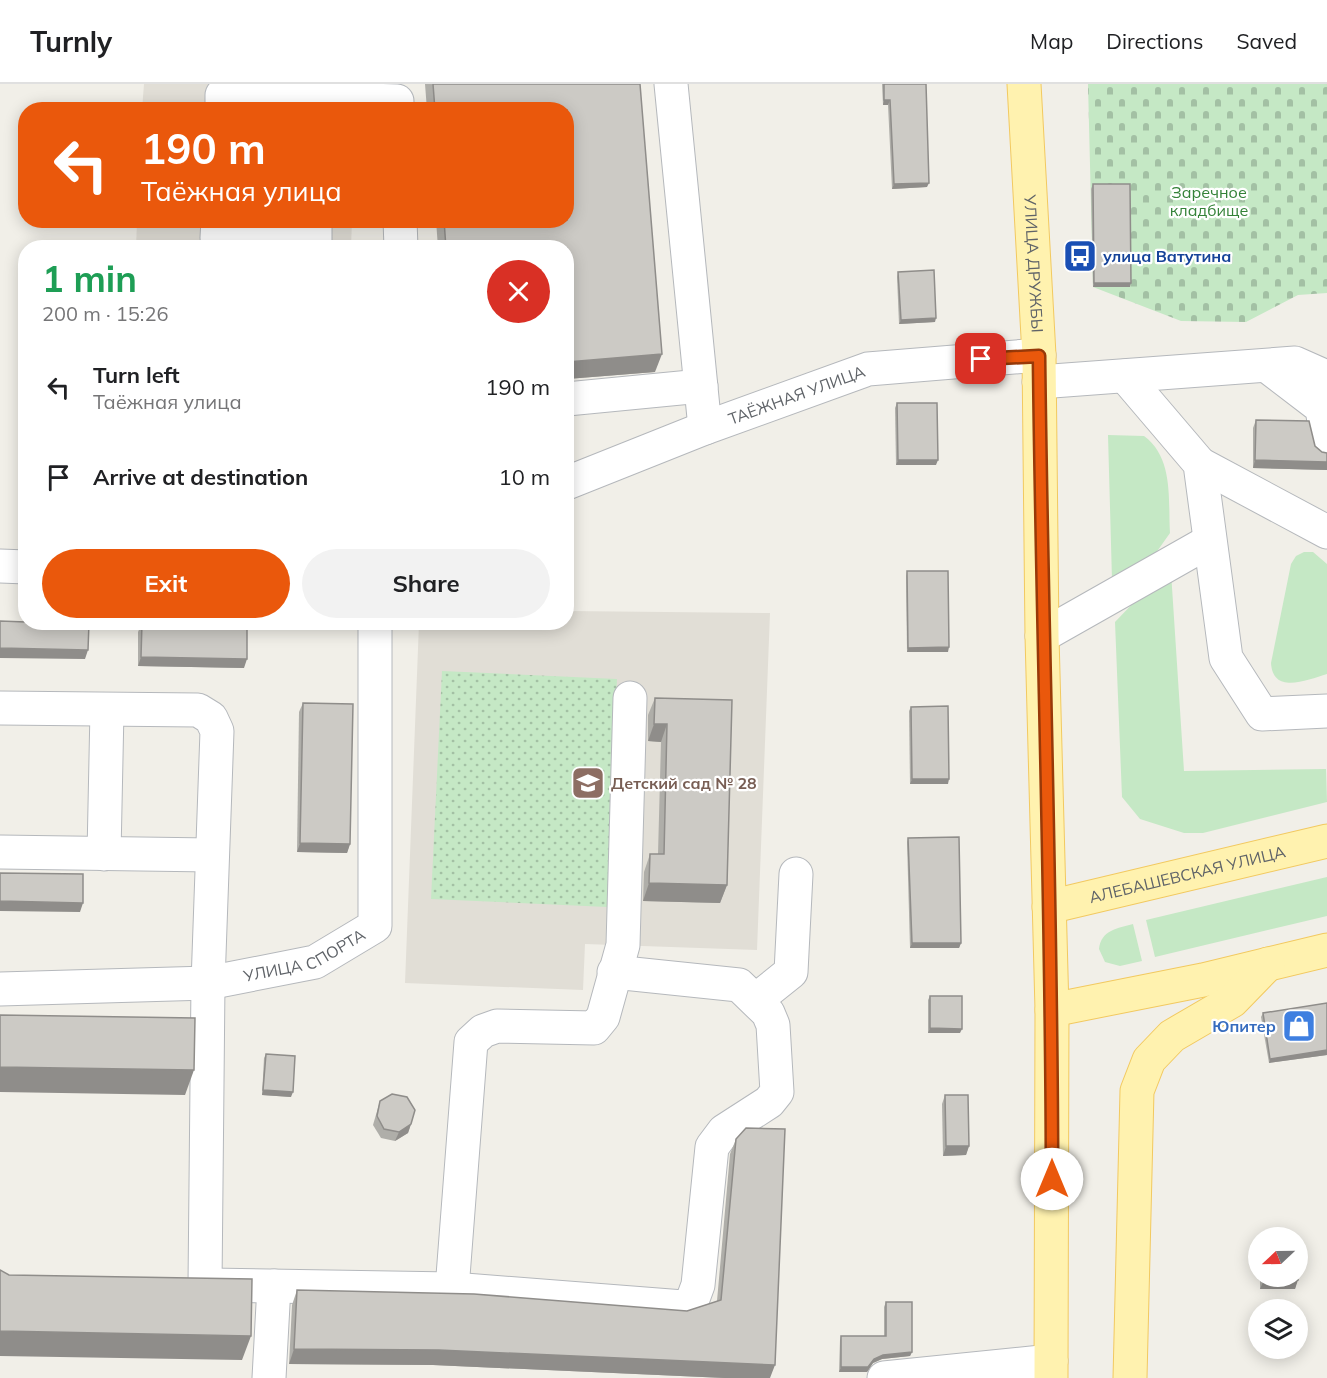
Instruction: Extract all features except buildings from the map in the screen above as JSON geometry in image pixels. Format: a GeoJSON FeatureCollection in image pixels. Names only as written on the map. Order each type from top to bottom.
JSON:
{"type":"FeatureCollection","features":[{"type":"Feature","properties":{"kind":"main road","name":"УЛИЦА ДРУЖБЫ"},"geometry":{"type":"LineString","coordinates":[[1024,84],[1039,369],[1042,636],[1052,1010],[1051,1370]]}},
{"type":"Feature","properties":{"kind":"main road","name":"АЛЕБАШЕВСКАЯ УЛИЦА"},"geometry":{"type":"LineString","coordinates":[[1049,907],[1327,841]]}},
{"type":"Feature","properties":{"kind":"main road"},"geometry":{"type":"LineString","coordinates":[[1052,1010],[1184,984],[1327,950]]}},
{"type":"Feature","properties":{"kind":"main road"},"geometry":{"type":"LineString","coordinates":[[1130,1378],[1137,1090],[1149,1060],[1173,1036],[1232,1001],[1268,964]]}},
{"type":"Feature","properties":{"kind":"street"},"geometry":{"type":"LineString","coordinates":[[671,84],[705,428]]}},
{"type":"Feature","properties":{"kind":"street"},"geometry":{"type":"LineString","coordinates":[[222,102],[222,95],[297,102]]}},
{"type":"Feature","properties":{"kind":"street"},"geometry":{"type":"LineString","coordinates":[[345,102],[397,98]]}},
{"type":"Feature","properties":{"kind":"street"},"geometry":{"type":"LineString","coordinates":[[218,228],[217,238],[282,240]]}},
{"type":"Feature","properties":{"kind":"street","name":"ТАЁЖНАЯ УЛИЦА"},"geometry":{"type":"LineString","coordinates":[[574,480],[705,428],[868,369],[1039,369],[1125,376],[1295,363],[1322,375],[1327,381]]}},
{"type":"Feature","properties":{"kind":"street"},"geometry":{"type":"LineString","coordinates":[[1267,366],[1322,408],[1327,442]]}},
{"type":"Feature","properties":{"kind":"street"},"geometry":{"type":"LineString","coordinates":[[1125,376],[1200,464],[1327,532]]}},
{"type":"Feature","properties":{"kind":"street"},"geometry":{"type":"LineString","coordinates":[[574,398],[701,386]]}},
{"type":"Feature","properties":{"kind":"street"},"geometry":{"type":"LineString","coordinates":[[1200,464],[1208,542],[1226,658],[1262,714],[1327,711]]}},
{"type":"Feature","properties":{"kind":"street"},"geometry":{"type":"LineString","coordinates":[[1042,636],[1208,542]]}},
{"type":"Feature","properties":{"kind":"street"},"geometry":{"type":"LineString","coordinates":[[0,566],[18,567]]}},
{"type":"Feature","properties":{"kind":"street","name":"УЛИЦА СПОРТА"},"geometry":{"type":"LineString","coordinates":[[0,989],[208,983],[315,962],[375,926],[375,630]]}},
{"type":"Feature","properties":{"kind":"street"},"geometry":{"type":"LineString","coordinates":[[452,1289],[471,1042],[483,1030],[497,1026],[594,1028],[603,1017],[623,945],[630,698]]}},
{"type":"Feature","properties":{"kind":"street"},"geometry":{"type":"LineString","coordinates":[[0,708],[198,710],[211,718],[217,731],[208,983],[205,1285]]}},
{"type":"Feature","properties":{"kind":"street"},"geometry":{"type":"LineString","coordinates":[[104,854],[107,710]]}},
{"type":"Feature","properties":{"kind":"street"},"geometry":{"type":"LineString","coordinates":[[0,852],[211,855]]}},
{"type":"Feature","properties":{"kind":"street"},"geometry":{"type":"LineString","coordinates":[[756,1000],[791,972],[796,874]]}},
{"type":"Feature","properties":{"kind":"street"},"geometry":{"type":"LineString","coordinates":[[170,1284],[452,1289],[683,1307],[691,1304],[698,1285],[712,1147],[724,1131],[769,1102],[777,1092],[772,1025],[768,1013],[739,985],[614,972]]}},
{"type":"Feature","properties":{"kind":"street"},"geometry":{"type":"LineString","coordinates":[[269,1378],[274,1286]]}},
{"type":"Feature","properties":{"kind":"street"},"geometry":{"type":"LineString","coordinates":[[884,1378],[1051,1370]]}},
{"type":"Feature","properties":{"kind":"shaded area"},"geometry":{"type":"Polygon","coordinates":[[[144,84],[357,84],[356,102],[143,102],[144,84]]]}},
{"type":"Feature","properties":{"kind":"shaded area"},"geometry":{"type":"Polygon","coordinates":[[[137,228],[352,228],[351,240],[136,240],[137,228]]]}},
{"type":"Feature","properties":{"kind":"shaded area","name":"Детский сад № 28"},"geometry":{"type":"Polygon","coordinates":[[[574,611],[770,613],[757,950],[585,944],[583,990],[405,983],[419,630],[574,630],[574,611]]]}},
{"type":"Feature","properties":{"kind":"green space","name":"Заречное кладбище"},"geometry":{"type":"Polygon","coordinates":[[[1088,84],[1327,84],[1327,293],[1298,295],[1246,322],[1181,321],[1093,287],[1088,84]]]}},
{"type":"Feature","properties":{"kind":"green space"},"geometry":{"type":"Polygon","coordinates":[[[1108,435],[1144,436],[1154,445],[1168,480],[1170,533],[1153,557],[1112,580],[1108,435]]]}},
{"type":"Feature","properties":{"kind":"green space"},"geometry":{"type":"Polygon","coordinates":[[[1304,552],[1313,552],[1327,564],[1327,674],[1292,683],[1278,679],[1273,673],[1271,663],[1291,564],[1296,556],[1304,552]]]}},
{"type":"Feature","properties":{"kind":"green space"},"geometry":{"type":"Polygon","coordinates":[[[1171,572],[1184,771],[1326,769],[1327,802],[1203,833],[1184,833],[1140,819],[1122,797],[1115,622],[1162,573],[1171,572]]]}},
{"type":"Feature","properties":{"kind":"green space"},"geometry":{"type":"Polygon","coordinates":[[[442,671],[617,679],[607,907],[431,899],[442,671]]]}},
{"type":"Feature","properties":{"kind":"green space"},"geometry":{"type":"Polygon","coordinates":[[[1327,877],[1327,916],[1155,957],[1146,920],[1327,877]]]}},
{"type":"Feature","properties":{"kind":"green space"},"geometry":{"type":"Polygon","coordinates":[[[1133,924],[1142,961],[1120,966],[1105,962],[1099,949],[1103,938],[1111,931],[1133,924]]]}},
{"type":"Feature","properties":{"kind":"place","name":"улица Ватутина"},"geometry":{"type":"Point","coordinates":[1080,256]}},
{"type":"Feature","properties":{"kind":"place","name":"Детский сад № 28"},"geometry":{"type":"Point","coordinates":[588,783]}},
{"type":"Feature","properties":{"kind":"place","name":"Юпитер"},"geometry":{"type":"Point","coordinates":[1299,1026]}},
{"type":"Feature","properties":{"kind":"route"},"geometry":{"type":"LineString","coordinates":[[981,359],[1039,356],[1042,636],[1052,1010],[1052,1179]]}}]}
